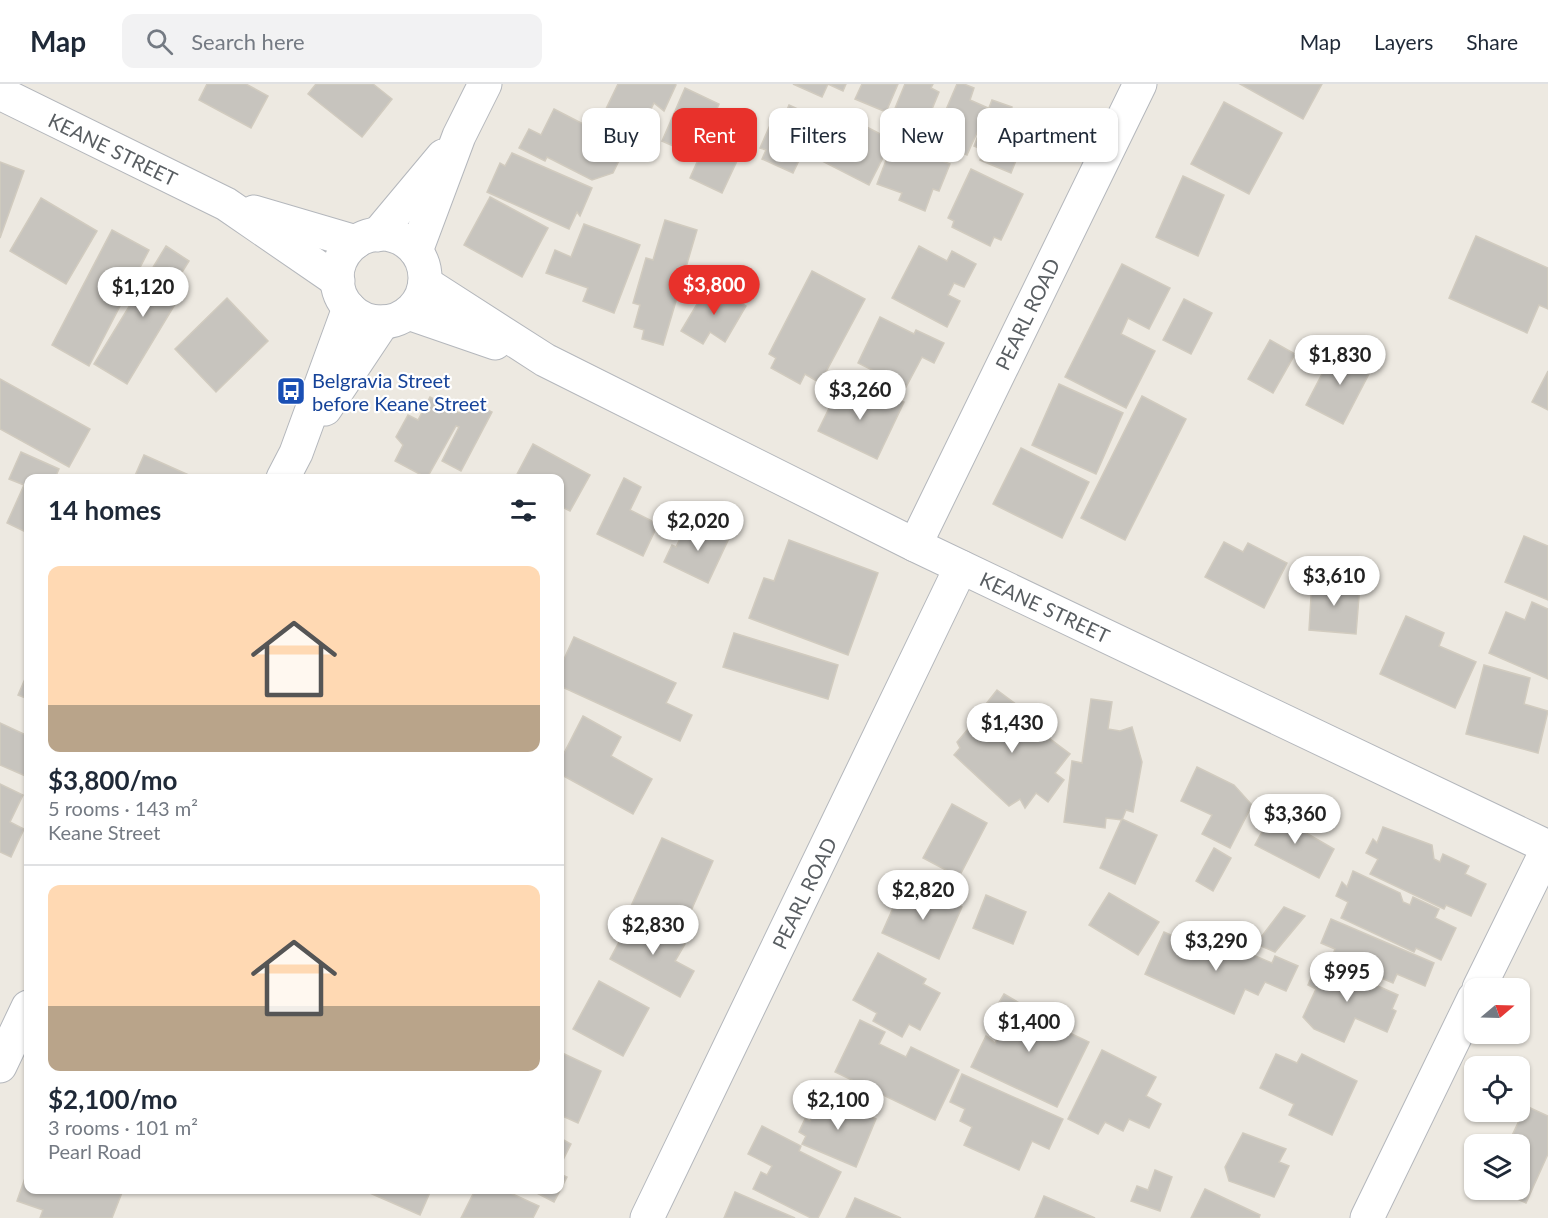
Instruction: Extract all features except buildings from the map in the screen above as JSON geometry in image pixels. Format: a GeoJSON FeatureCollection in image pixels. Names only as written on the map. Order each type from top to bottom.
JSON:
{"type":"FeatureCollection","features":[{"type":"Feature","properties":{"kind":"street"},"geometry":{"type":"LineString","coordinates":[[416,251],[459,136],[485,84]]}},
{"type":"Feature","properties":{"kind":"street","name":"PEARL ROAD"},"geometry":{"type":"LineString","coordinates":[[915,545],[1140,84]]}},
{"type":"Feature","properties":{"kind":"street","name":"KEANE STREET"},"geometry":{"type":"LineString","coordinates":[[0,93],[226,204],[343,295]]}},
{"type":"Feature","properties":{"kind":"street"},"geometry":{"type":"LineString","coordinates":[[289,466],[343,295],[341,260],[366,238],[459,136]]}},
{"type":"Feature","properties":{"kind":"street","name":"KEANE STREET"},"geometry":{"type":"LineString","coordinates":[[226,204],[366,238]]}},
{"type":"Feature","properties":{"kind":"street"},"geometry":{"type":"LineString","coordinates":[[289,466],[395,318],[419,300],[425,283],[425,272],[416,251],[399,238],[366,238]]}},
{"type":"Feature","properties":{"kind":"street","name":"KEANE STREET"},"geometry":{"type":"LineString","coordinates":[[425,283],[545,360],[915,545],[1548,847]]}},
{"type":"Feature","properties":{"kind":"street"},"geometry":{"type":"LineString","coordinates":[[343,295],[364,319],[395,318]]}},
{"type":"Feature","properties":{"kind":"street","name":"KEANE STREET"},"geometry":{"type":"LineString","coordinates":[[395,318],[545,360]]}},
{"type":"Feature","properties":{"kind":"street","name":"PEARL ROAD"},"geometry":{"type":"LineString","coordinates":[[646,1218],[962,567]]}},
{"type":"Feature","properties":{"kind":"street"},"geometry":{"type":"LineString","coordinates":[[1484,978],[1548,847]]}},
{"type":"Feature","properties":{"kind":"street"},"geometry":{"type":"LineString","coordinates":[[0,1066],[24,1015]]}},
{"type":"Feature","properties":{"kind":"street"},"geometry":{"type":"LineString","coordinates":[[1367,1218],[1464,1019]]}},
{"type":"Feature","properties":{"kind":"place","name":"Belgravia Street before Keane Street"},"geometry":{"type":"Point","coordinates":[291,391]}}]}
